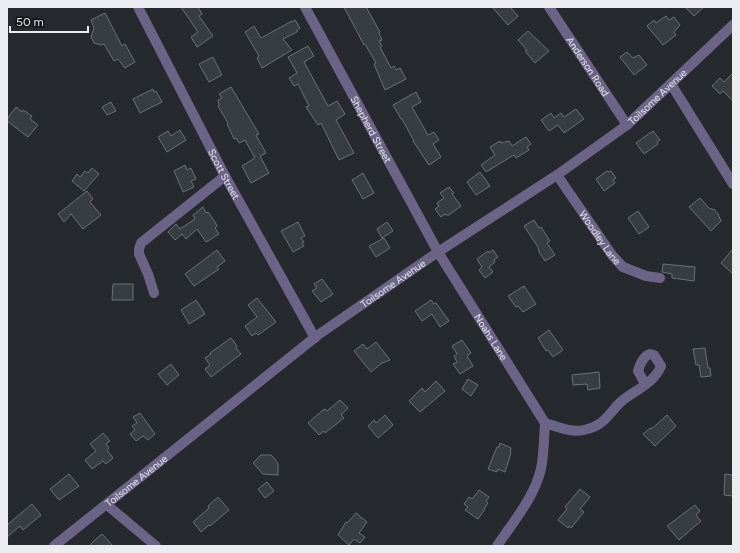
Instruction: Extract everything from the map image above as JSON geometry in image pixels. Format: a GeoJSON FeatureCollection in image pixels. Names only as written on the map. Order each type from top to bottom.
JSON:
{"type":"FeatureCollection","features":[{"type":"Feature","properties":{"kind":"street","name":"Scott Street"},"geometry":{"type":"LineString","coordinates":[[138,7],[225,176],[315,338]]}},
{"type":"Feature","properties":{"kind":"street","name":"Shepherd Street"},"geometry":{"type":"LineString","coordinates":[[305,7],[438,252]]}},
{"type":"Feature","properties":{"kind":"street","name":"Anderson Road"},"geometry":{"type":"LineString","coordinates":[[549,7],[627,125]]}},
{"type":"Feature","properties":{"kind":"street","name":"Toilsome Avenue"},"geometry":{"type":"LineString","coordinates":[[54,546],[315,338],[438,252],[557,175],[627,125],[733,25]]}},
{"type":"Feature","properties":{"kind":"street"},"geometry":{"type":"LineString","coordinates":[[671,84],[733,184]]}},
{"type":"Feature","properties":{"kind":"street","name":"Woodley Lane"},"geometry":{"type":"LineString","coordinates":[[557,175],[612,255],[623,267],[646,276],[660,278]]}},
{"type":"Feature","properties":{"kind":"street"},"geometry":{"type":"LineString","coordinates":[[154,293],[148,274],[139,254],[138,249],[141,243],[225,176]]}},
{"type":"Feature","properties":{"kind":"street","name":"Noahs Lane"},"geometry":{"type":"LineString","coordinates":[[438,252],[545,422]]}},
{"type":"Feature","properties":{"kind":"street"},"geometry":{"type":"LineString","coordinates":[[497,546],[528,501],[534,487],[541,468],[545,422],[567,430],[584,430],[599,424],[622,401],[645,384]]}},
{"type":"Feature","properties":{"kind":"street"},"geometry":{"type":"LineString","coordinates":[[107,505],[156,546]]}},
{"type":"Feature","properties":{"kind":"building"},"geometry":{"type":"Polygon","coordinates":[[[181,7],[198,7],[202,14],[199,16],[213,36],[197,47],[191,37],[198,32],[181,7]]]}},
{"type":"Feature","properties":{"kind":"building"},"geometry":{"type":"Polygon","coordinates":[[[344,7],[366,7],[380,32],[379,33],[382,40],[379,41],[382,46],[380,47],[391,68],[394,66],[396,70],[400,68],[406,79],[385,90],[374,64],[376,63],[365,44],[364,45],[344,7]]]}},
{"type":"Feature","properties":{"kind":"building"},"geometry":{"type":"Polygon","coordinates":[[[492,7],[510,7],[518,16],[508,25],[492,7]]]}},
{"type":"Feature","properties":{"kind":"building"},"geometry":{"type":"Polygon","coordinates":[[[685,7],[704,7],[694,16],[685,7]]]}},
{"type":"Feature","properties":{"kind":"building"},"geometry":{"type":"Polygon","coordinates":[[[105,13],[122,46],[125,44],[135,62],[125,68],[118,59],[114,61],[104,44],[101,45],[94,43],[91,37],[94,28],[91,20],[105,13]]]}},
{"type":"Feature","properties":{"kind":"building"},"geometry":{"type":"Polygon","coordinates":[[[666,16],[669,20],[674,17],[680,25],[674,32],[676,35],[663,45],[647,26],[654,20],[656,23],[666,16]]]}},
{"type":"Feature","properties":{"kind":"building"},"geometry":{"type":"Polygon","coordinates":[[[295,20],[300,28],[297,32],[283,39],[292,50],[262,68],[257,58],[259,56],[245,32],[254,26],[261,38],[295,20]]]}},
{"type":"Feature","properties":{"kind":"building"},"geometry":{"type":"Polygon","coordinates":[[[528,31],[549,51],[535,63],[525,51],[527,50],[518,40],[528,31]]]}},
{"type":"Feature","properties":{"kind":"building"},"geometry":{"type":"Polygon","coordinates":[[[308,46],[314,56],[304,62],[328,106],[337,101],[345,114],[336,120],[354,153],[339,160],[321,123],[318,125],[306,107],[309,106],[298,84],[294,86],[289,78],[297,73],[288,57],[308,46]]]}},
{"type":"Feature","properties":{"kind":"building"},"geometry":{"type":"Polygon","coordinates":[[[627,52],[633,58],[639,55],[647,65],[634,75],[620,57],[627,52]]]}},
{"type":"Feature","properties":{"kind":"building"},"geometry":{"type":"Polygon","coordinates":[[[213,57],[222,75],[209,82],[199,64],[213,57]]]}},
{"type":"Feature","properties":{"kind":"building"},"geometry":{"type":"Polygon","coordinates":[[[733,73],[733,101],[723,91],[720,94],[712,86],[720,78],[724,82],[733,73]]]}},
{"type":"Feature","properties":{"kind":"building"},"geometry":{"type":"Polygon","coordinates":[[[231,87],[259,134],[256,135],[266,153],[260,156],[269,173],[251,183],[242,166],[255,158],[245,140],[239,143],[236,138],[234,139],[227,124],[228,123],[218,106],[218,100],[222,98],[219,94],[231,87]]]}},
{"type":"Feature","properties":{"kind":"building"},"geometry":{"type":"Polygon","coordinates":[[[153,89],[154,92],[156,91],[162,102],[140,113],[133,99],[153,89]]]}},
{"type":"Feature","properties":{"kind":"building"},"geometry":{"type":"Polygon","coordinates":[[[416,92],[421,102],[412,107],[428,135],[434,132],[439,140],[433,144],[441,157],[429,165],[413,141],[393,105],[416,92]]]}},
{"type":"Feature","properties":{"kind":"building"},"geometry":{"type":"Polygon","coordinates":[[[111,102],[116,111],[107,115],[102,107],[111,102]]]}},
{"type":"Feature","properties":{"kind":"building"},"geometry":{"type":"Polygon","coordinates":[[[16,107],[22,112],[23,110],[32,116],[30,119],[38,125],[28,137],[7,121],[16,107]]]}},
{"type":"Feature","properties":{"kind":"building"},"geometry":{"type":"Polygon","coordinates":[[[576,109],[584,119],[564,133],[558,125],[549,131],[541,120],[551,113],[554,118],[561,113],[564,117],[576,109]]]}},
{"type":"Feature","properties":{"kind":"building"},"geometry":{"type":"Polygon","coordinates":[[[180,130],[186,140],[167,152],[158,137],[168,131],[171,136],[180,130]]]}},
{"type":"Feature","properties":{"kind":"building"},"geometry":{"type":"Polygon","coordinates":[[[653,131],[660,140],[657,142],[658,144],[644,154],[636,143],[653,131]]]}},
{"type":"Feature","properties":{"kind":"building"},"geometry":{"type":"Polygon","coordinates":[[[526,137],[531,144],[527,147],[529,150],[516,158],[514,155],[486,172],[481,165],[495,155],[490,147],[500,141],[501,143],[509,141],[512,146],[526,137]]]}},
{"type":"Feature","properties":{"kind":"building"},"geometry":{"type":"Polygon","coordinates":[[[185,165],[187,170],[191,168],[196,179],[191,181],[194,187],[183,192],[174,171],[185,165]]]}},
{"type":"Feature","properties":{"kind":"building"},"geometry":{"type":"Polygon","coordinates":[[[92,168],[99,174],[84,191],[72,181],[77,174],[80,177],[85,171],[88,173],[92,168]]]}},
{"type":"Feature","properties":{"kind":"building"},"geometry":{"type":"Polygon","coordinates":[[[607,171],[611,171],[616,178],[613,180],[615,183],[604,191],[596,179],[607,171]]]}},
{"type":"Feature","properties":{"kind":"building"},"geometry":{"type":"Polygon","coordinates":[[[480,172],[490,186],[476,195],[467,182],[480,172]]]}},
{"type":"Feature","properties":{"kind":"building"},"geometry":{"type":"Polygon","coordinates":[[[363,173],[374,193],[363,199],[352,180],[363,173]]]}},
{"type":"Feature","properties":{"kind":"building"},"geometry":{"type":"Polygon","coordinates":[[[449,187],[454,193],[452,194],[461,206],[449,215],[445,214],[441,217],[435,209],[439,206],[437,204],[438,202],[444,198],[440,193],[449,187]]]}},
{"type":"Feature","properties":{"kind":"building"},"geometry":{"type":"Polygon","coordinates":[[[87,191],[93,199],[90,202],[101,215],[83,229],[71,214],[64,222],[58,214],[87,191]]]}},
{"type":"Feature","properties":{"kind":"building"},"geometry":{"type":"Polygon","coordinates":[[[700,198],[709,208],[714,209],[721,221],[711,231],[689,207],[700,198]]]}},
{"type":"Feature","properties":{"kind":"building"},"geometry":{"type":"Polygon","coordinates":[[[203,207],[206,213],[208,212],[215,222],[217,226],[215,228],[219,234],[206,242],[197,229],[186,239],[182,234],[175,240],[168,232],[176,224],[180,229],[195,219],[193,215],[203,207]]]}},
{"type":"Feature","properties":{"kind":"building"},"geometry":{"type":"Polygon","coordinates":[[[638,211],[649,227],[639,234],[628,218],[638,211]]]}},
{"type":"Feature","properties":{"kind":"building"},"geometry":{"type":"Polygon","coordinates":[[[534,220],[539,228],[541,227],[550,241],[547,243],[555,255],[545,261],[539,252],[538,247],[524,226],[534,220]]]}},
{"type":"Feature","properties":{"kind":"building"},"geometry":{"type":"Polygon","coordinates":[[[298,222],[305,236],[301,238],[304,242],[302,243],[304,246],[293,252],[281,231],[298,222]]]}},
{"type":"Feature","properties":{"kind":"building"},"geometry":{"type":"Polygon","coordinates":[[[387,222],[393,231],[382,238],[377,229],[387,222]]]}},
{"type":"Feature","properties":{"kind":"building"},"geometry":{"type":"Polygon","coordinates":[[[384,238],[390,248],[376,257],[369,246],[384,238]]]}},
{"type":"Feature","properties":{"kind":"building"},"geometry":{"type":"Polygon","coordinates":[[[733,249],[733,274],[721,263],[733,249]]]}},
{"type":"Feature","properties":{"kind":"building"},"geometry":{"type":"Polygon","coordinates":[[[217,250],[225,261],[217,267],[219,269],[194,286],[185,274],[217,250]]]}},
{"type":"Feature","properties":{"kind":"building"},"geometry":{"type":"Polygon","coordinates":[[[493,250],[498,257],[489,267],[493,272],[485,278],[479,270],[482,267],[477,259],[488,251],[489,253],[493,250]]]}},
{"type":"Feature","properties":{"kind":"building"},"geometry":{"type":"Polygon","coordinates":[[[663,264],[695,267],[694,281],[672,278],[672,274],[662,272],[663,264]]]}},
{"type":"Feature","properties":{"kind":"building"},"geometry":{"type":"Polygon","coordinates":[[[322,279],[333,294],[321,302],[312,291],[317,288],[314,284],[322,279]]]}},
{"type":"Feature","properties":{"kind":"building"},"geometry":{"type":"Polygon","coordinates":[[[113,284],[133,284],[133,300],[112,300],[113,284]]]}},
{"type":"Feature","properties":{"kind":"building"},"geometry":{"type":"Polygon","coordinates":[[[524,286],[536,304],[523,312],[518,306],[516,307],[508,296],[524,286]]]}},
{"type":"Feature","properties":{"kind":"building"},"geometry":{"type":"Polygon","coordinates":[[[257,298],[276,322],[258,335],[256,333],[252,336],[245,326],[257,317],[248,305],[257,298]]]}},
{"type":"Feature","properties":{"kind":"building"},"geometry":{"type":"Polygon","coordinates":[[[196,300],[205,314],[189,324],[181,310],[196,300]]]}},
{"type":"Feature","properties":{"kind":"building"},"geometry":{"type":"Polygon","coordinates":[[[431,300],[434,304],[436,303],[449,321],[440,327],[432,314],[422,321],[415,311],[431,300]]]}},
{"type":"Feature","properties":{"kind":"building"},"geometry":{"type":"Polygon","coordinates":[[[549,330],[563,350],[553,357],[548,350],[546,351],[538,338],[549,330]]]}},
{"type":"Feature","properties":{"kind":"building"},"geometry":{"type":"Polygon","coordinates":[[[231,338],[241,354],[211,377],[205,369],[210,365],[205,358],[231,338]]]}},
{"type":"Feature","properties":{"kind":"building"},"geometry":{"type":"Polygon","coordinates":[[[462,340],[471,353],[467,356],[473,366],[460,374],[453,364],[457,362],[454,356],[457,354],[452,346],[462,340]]]}},
{"type":"Feature","properties":{"kind":"building"},"geometry":{"type":"Polygon","coordinates":[[[376,342],[390,360],[382,363],[371,372],[354,351],[363,344],[367,349],[376,342]]]}},
{"type":"Feature","properties":{"kind":"building"},"geometry":{"type":"Polygon","coordinates":[[[705,348],[708,368],[710,368],[711,376],[701,377],[699,365],[696,365],[693,349],[705,348]]]}},
{"type":"Feature","properties":{"kind":"building"},"geometry":{"type":"Polygon","coordinates":[[[171,364],[179,375],[167,385],[158,374],[171,364]]]}},
{"type":"Feature","properties":{"kind":"building"},"geometry":{"type":"Polygon","coordinates":[[[599,372],[600,388],[588,390],[587,384],[573,385],[572,375],[599,372]]]}},
{"type":"Feature","properties":{"kind":"building"},"geometry":{"type":"Polygon","coordinates":[[[468,379],[478,385],[471,396],[462,389],[468,379]]]}},
{"type":"Feature","properties":{"kind":"building"},"geometry":{"type":"Polygon","coordinates":[[[436,381],[445,391],[420,412],[409,401],[422,388],[425,392],[436,381]]]}},
{"type":"Feature","properties":{"kind":"building"},"geometry":{"type":"Polygon","coordinates":[[[340,400],[348,408],[341,415],[344,418],[325,433],[324,431],[319,435],[308,423],[323,410],[325,409],[327,411],[340,400]]]}},
{"type":"Feature","properties":{"kind":"building"},"geometry":{"type":"Polygon","coordinates":[[[140,413],[155,434],[148,440],[143,436],[136,441],[130,434],[135,430],[132,426],[137,423],[133,417],[140,413]]]}},
{"type":"Feature","properties":{"kind":"building"},"geometry":{"type":"Polygon","coordinates":[[[385,415],[393,425],[378,438],[368,426],[374,420],[376,423],[385,415]]]}},
{"type":"Feature","properties":{"kind":"building"},"geometry":{"type":"Polygon","coordinates":[[[667,415],[676,426],[655,446],[643,434],[667,415]]]}},
{"type":"Feature","properties":{"kind":"building"},"geometry":{"type":"Polygon","coordinates":[[[103,433],[110,441],[106,444],[109,448],[107,450],[113,458],[106,464],[103,461],[92,469],[85,460],[96,451],[90,444],[103,433]]]}},
{"type":"Feature","properties":{"kind":"building"},"geometry":{"type":"Polygon","coordinates":[[[500,443],[511,448],[511,453],[505,472],[498,469],[497,472],[488,469],[500,443]]]}},
{"type":"Feature","properties":{"kind":"building"},"geometry":{"type":"Polygon","coordinates":[[[261,455],[271,455],[274,458],[278,464],[278,475],[263,474],[253,463],[261,455]]]}},
{"type":"Feature","properties":{"kind":"building"},"geometry":{"type":"Polygon","coordinates":[[[69,474],[79,486],[59,500],[50,489],[69,474]]]}},
{"type":"Feature","properties":{"kind":"building"},"geometry":{"type":"Polygon","coordinates":[[[725,474],[733,475],[733,496],[724,495],[725,474]]]}},
{"type":"Feature","properties":{"kind":"building"},"geometry":{"type":"Polygon","coordinates":[[[267,482],[274,491],[265,498],[258,489],[267,482]]]}},
{"type":"Feature","properties":{"kind":"building"},"geometry":{"type":"Polygon","coordinates":[[[580,489],[590,497],[580,509],[584,512],[571,528],[569,526],[568,528],[558,520],[567,509],[565,507],[580,489]]]}},
{"type":"Feature","properties":{"kind":"building"},"geometry":{"type":"Polygon","coordinates":[[[479,490],[489,497],[486,501],[488,503],[485,509],[478,519],[465,510],[468,507],[464,504],[469,497],[472,499],[479,490]]]}},
{"type":"Feature","properties":{"kind":"building"},"geometry":{"type":"Polygon","coordinates":[[[218,497],[229,510],[201,532],[193,522],[209,508],[208,506],[218,497]]]}},
{"type":"Feature","properties":{"kind":"building"},"geometry":{"type":"Polygon","coordinates":[[[32,504],[41,515],[23,530],[20,526],[7,537],[7,525],[32,504]]]}},
{"type":"Feature","properties":{"kind":"building"},"geometry":{"type":"Polygon","coordinates":[[[695,505],[700,511],[696,515],[701,521],[679,540],[667,526],[695,505]]]}},
{"type":"Feature","properties":{"kind":"building"},"geometry":{"type":"Polygon","coordinates":[[[356,513],[367,522],[359,533],[365,537],[360,543],[354,539],[349,545],[338,535],[346,522],[347,523],[356,513]]]}},
{"type":"Feature","properties":{"kind":"building"},"geometry":{"type":"Polygon","coordinates":[[[102,534],[113,546],[89,546],[95,540],[102,534]]]}}]}
